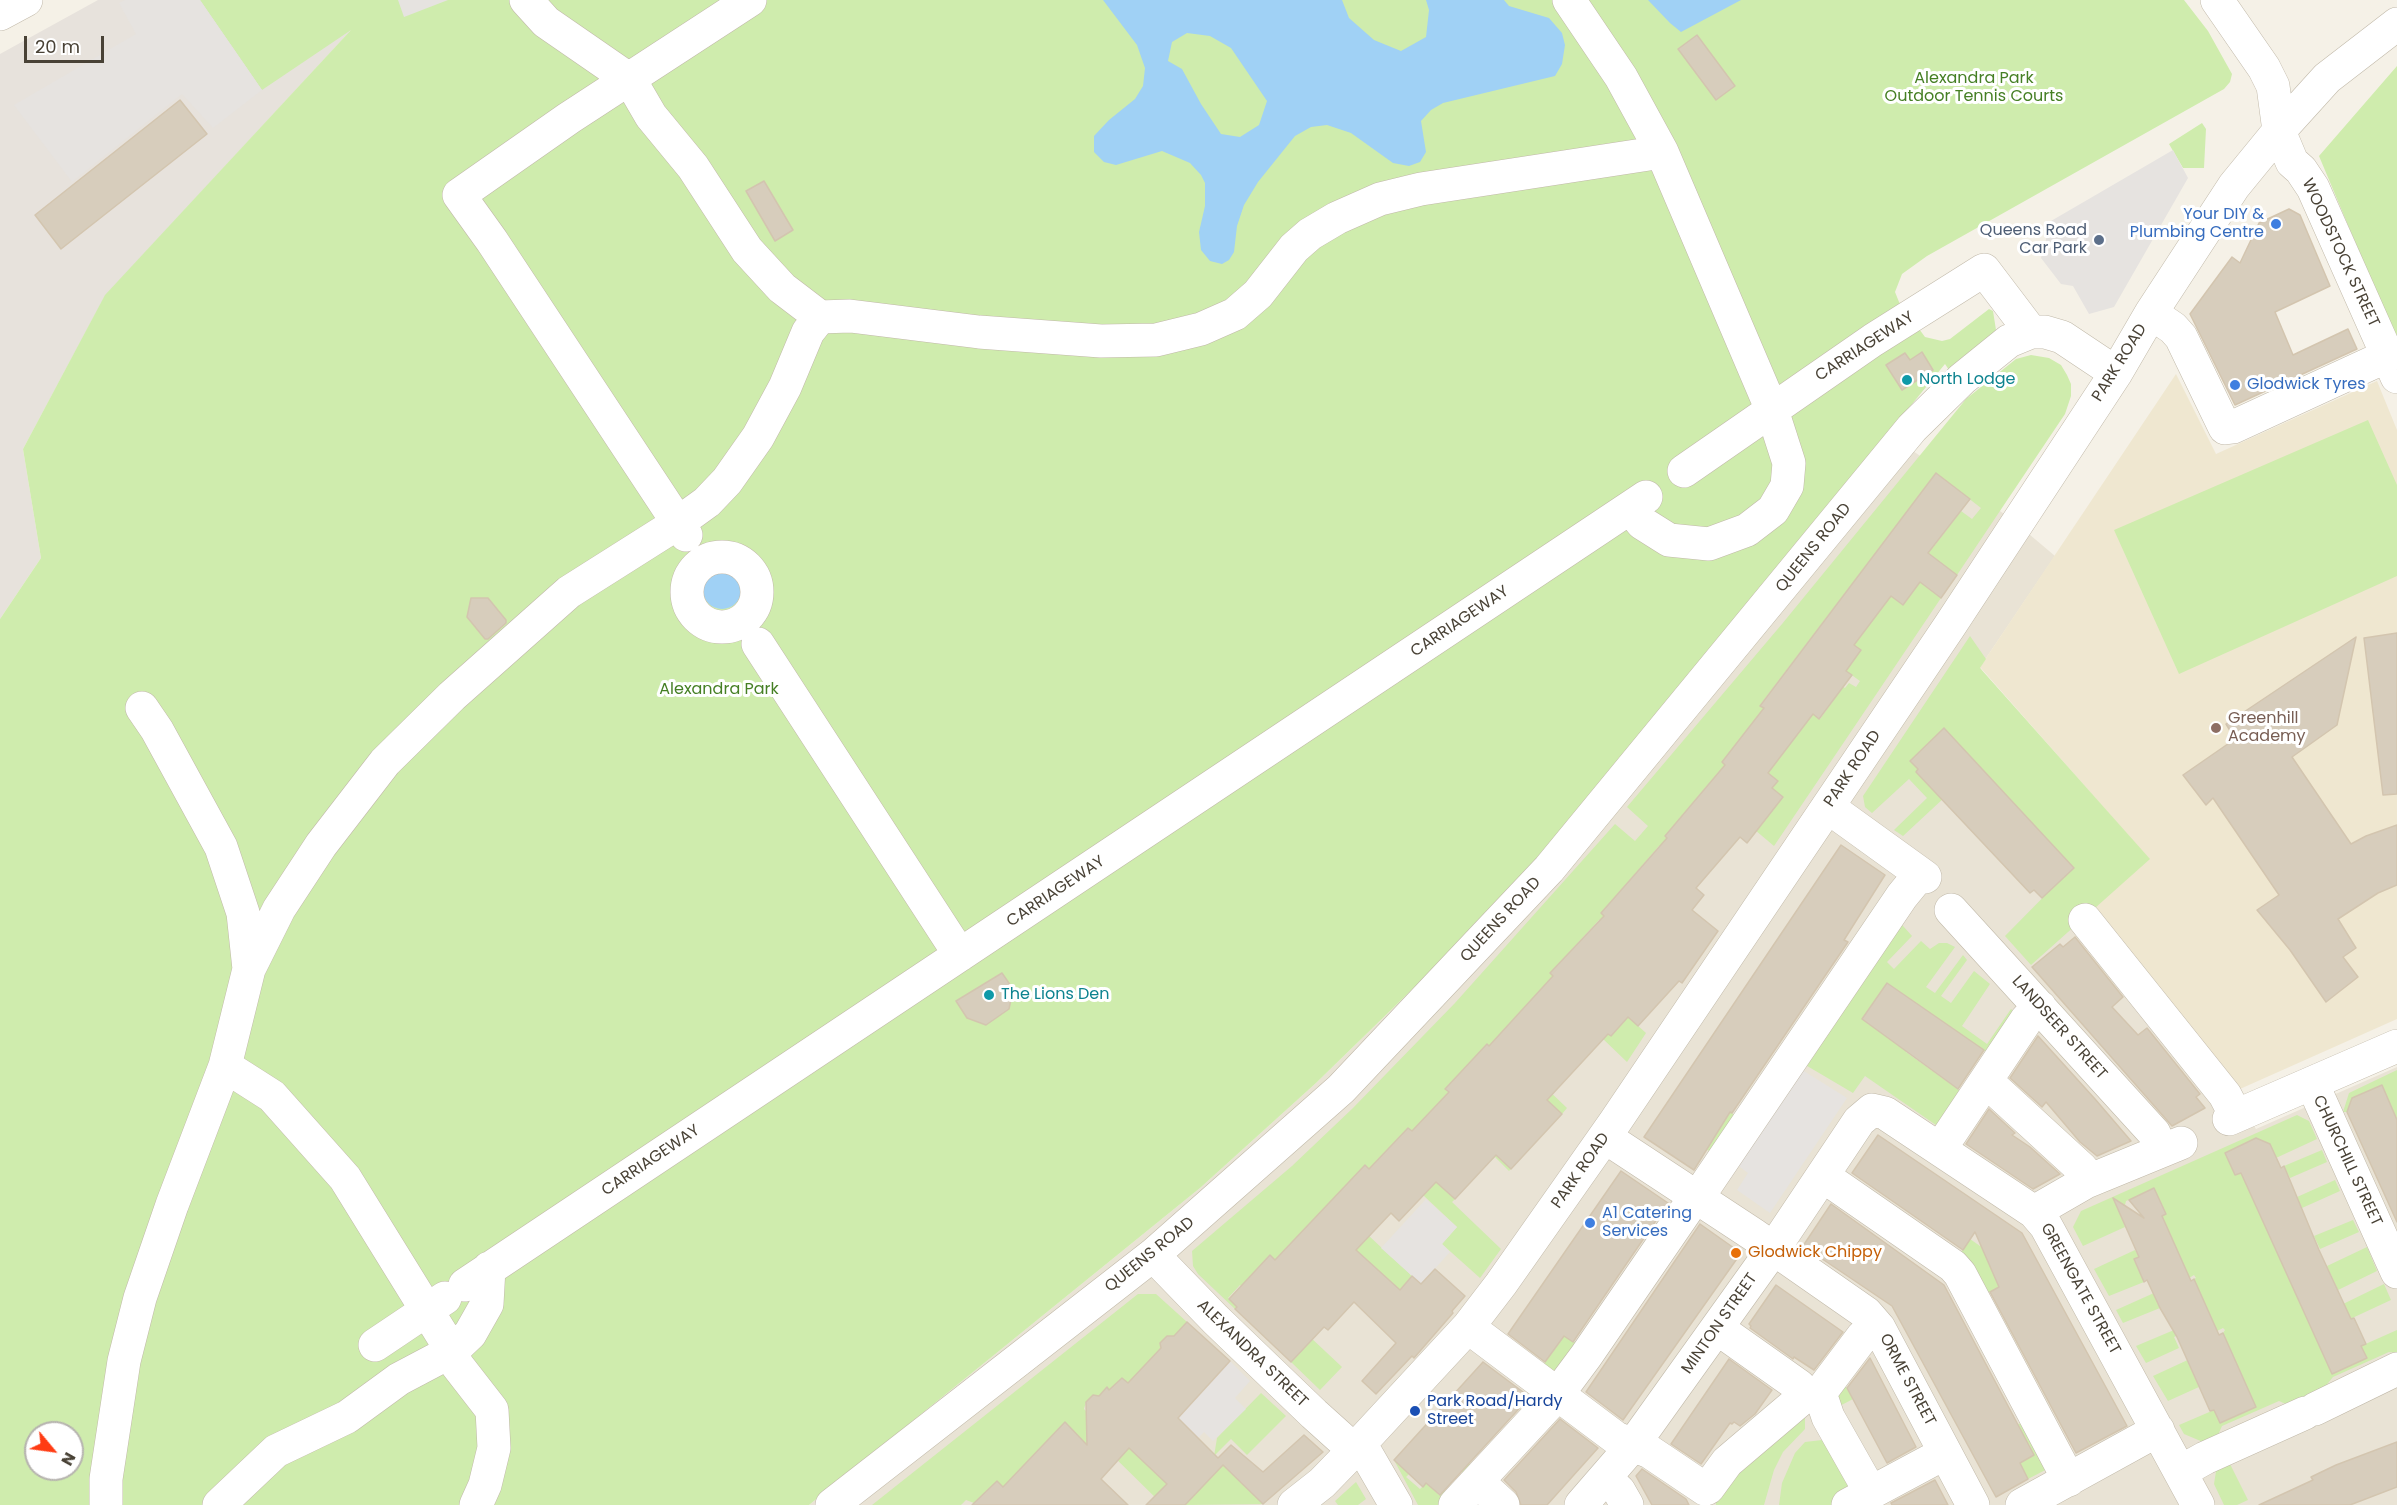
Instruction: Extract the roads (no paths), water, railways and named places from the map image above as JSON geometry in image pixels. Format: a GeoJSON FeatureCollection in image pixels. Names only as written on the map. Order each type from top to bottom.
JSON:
{"type":"FeatureCollection","features":[{"type":"Feature","properties":{"kind":"street"},"geometry":{"type":"LineString","coordinates":[[0,14],[26,0]]}},
{"type":"Feature","properties":{"kind":"street"},"geometry":{"type":"LineString","coordinates":[[526,0],[546,22],[630,80],[651,116],[693,167],[747,250],[782,288],[820,317],[850,316],[979,332],[1057,338],[1101,341],[1156,340],[1201,329],[1235,314],[1258,294],[1294,248],[1310,234],[1337,218],[1380,199],[1421,189],[1662,152]]}},
{"type":"Feature","properties":{"kind":"street"},"geometry":{"type":"LineString","coordinates":[[750,0],[569,118],[459,195],[498,250],[690,542],[694,570],[688,580],[686,592],[692,608],[699,617],[718,627],[732,626],[752,634]]}},
{"type":"Feature","properties":{"kind":"street"},"geometry":{"type":"LineString","coordinates":[[1569,0],[1621,77],[1662,152],[1772,410]]}},
{"type":"Feature","properties":{"kind":"street","name":"WOODSTOCK STREET"},"geometry":{"type":"LineString","coordinates":[[2217,0],[2264,68],[2273,86],[2279,131],[2292,162],[2301,170],[2313,188],[2392,367]]}},
{"type":"Feature","properties":{"kind":"street","name":"PARK ROAD"},"geometry":{"type":"LineString","coordinates":[[1294,1505],[1322,1483],[1356,1449],[1468,1327],[1501,1284],[1605,1137],[1828,807],[2115,373],[2151,313],[2234,186],[2327,78],[2397,24]]}},
{"type":"Feature","properties":{"kind":"street","name":"CARRIAGEWAY"},"geometry":{"type":"LineString","coordinates":[[1684,471],[1874,340],[1984,270],[2031,332]]}},
{"type":"Feature","properties":{"kind":"street"},"geometry":{"type":"LineString","coordinates":[[2151,313],[2173,328],[2181,337],[2225,428],[2233,427],[2392,367]]}},
{"type":"Feature","properties":{"kind":"street"},"geometry":{"type":"LineString","coordinates":[[106,1505],[106,1479],[124,1361],[140,1298],[172,1205],[225,1066],[249,969],[279,909],[321,845],[385,762],[452,696],[569,592],[690,542],[707,502],[745,458],[785,387],[808,332],[820,317]]}},
{"type":"Feature","properties":{"kind":"street"},"geometry":{"type":"LineString","coordinates":[[2031,332],[2045,332],[2062,338],[2115,373]]}},
{"type":"Feature","properties":{"kind":"street","name":"QUEENS ROAD"},"geometry":{"type":"LineString","coordinates":[[832,1505],[1153,1255],[1341,1089],[1549,869],[1912,428],[1962,380],[2009,341],[2031,332]]}},
{"type":"Feature","properties":{"kind":"street","name":"CARRIAGEWAY"},"geometry":{"type":"LineString","coordinates":[[375,1346],[1638,502],[1642,523],[1669,540],[1709,544],[1747,530],[1773,510],[1787,486],[1789,463],[1772,410]]}},
{"type":"Feature","properties":{"kind":"street"},"geometry":{"type":"LineString","coordinates":[[690,542],[716,556],[731,558],[744,564],[752,572],[757,589],[752,612],[752,634],[960,956]]}},
{"type":"Feature","properties":{"kind":"street"},"geometry":{"type":"LineString","coordinates":[[142,708],[157,730],[221,847],[243,913],[249,969]]}},
{"type":"Feature","properties":{"kind":"street"},"geometry":{"type":"LineString","coordinates":[[1455,1505],[1557,1395],[1697,1197],[1902,896],[1923,875],[1828,807]]}},
{"type":"Feature","properties":{"kind":"street","name":"LANDSEER STREET"},"geometry":{"type":"LineString","coordinates":[[1951,910],[2154,1133],[2171,1147],[2086,1182]]}},
{"type":"Feature","properties":{"kind":"street"},"geometry":{"type":"LineString","coordinates":[[2085,920],[2225,1095],[2233,1117],[2397,1046]]}},
{"type":"Feature","properties":{"kind":"street"},"geometry":{"type":"LineString","coordinates":[[1940,1149],[2027,1019],[2040,1007]]}},
{"type":"Feature","properties":{"kind":"street"},"geometry":{"type":"LineString","coordinates":[[219,1505],[276,1451],[346,1416],[399,1379],[452,1351],[470,1334],[488,1304],[456,1291],[345,1178],[272,1096],[225,1066]]}},
{"type":"Feature","properties":{"kind":"street"},"geometry":{"type":"LineString","coordinates":[[1986,1081],[2082,1169],[2086,1182],[2034,1212]]}},
{"type":"Feature","properties":{"kind":"street","name":"CHURCHILL STREET"},"geometry":{"type":"LineString","coordinates":[[2312,1083],[2397,1272]]}},
{"type":"Feature","properties":{"kind":"street","name":"GREENGATE STREET"},"geometry":{"type":"LineString","coordinates":[[1872,1110],[1885,1113],[1940,1149],[2034,1212],[2046,1226],[2198,1505]]}},
{"type":"Feature","properties":{"kind":"street","name":"MINTON STREET"},"geometry":{"type":"LineString","coordinates":[[1581,1505],[1633,1445],[1773,1248],[1859,1121],[1872,1110]]}},
{"type":"Feature","properties":{"kind":"street","name":"ORME STREET"},"geometry":{"type":"LineString","coordinates":[[1605,1137],[1773,1248],[1866,1313],[1879,1328],[1973,1505]]}},
{"type":"Feature","properties":{"kind":"street"},"geometry":{"type":"LineString","coordinates":[[1823,1176],[1953,1266],[1960,1274],[2069,1480]]}},
{"type":"Feature","properties":{"kind":"street","name":"ALEXANDRA STREET"},"geometry":{"type":"LineString","coordinates":[[1153,1255],[1215,1319],[1325,1424],[1367,1455],[1396,1505]]}},
{"type":"Feature","properties":{"kind":"street"},"geometry":{"type":"LineString","coordinates":[[456,1291],[452,1351],[457,1365],[492,1410],[494,1448],[485,1485],[476,1505]]}},
{"type":"Feature","properties":{"kind":"street"},"geometry":{"type":"LineString","coordinates":[[1468,1327],[1616,1438],[1650,1452],[1705,1489],[1727,1462],[1800,1400],[1800,1386],[1717,1328]]}},
{"type":"Feature","properties":{"kind":"street"},"geometry":{"type":"LineString","coordinates":[[1879,1328],[1863,1336],[1820,1393],[1860,1499],[1945,1453]]}},
{"type":"Feature","properties":{"kind":"street"},"geometry":{"type":"LineString","coordinates":[[2180,1472],[2205,1458],[2397,1369]]}},
{"type":"Feature","properties":{"kind":"street"},"geometry":{"type":"LineString","coordinates":[[2022,1505],[2158,1430]]}},
{"type":"Feature","properties":{"kind":"street"},"geometry":{"type":"LineString","coordinates":[[1605,1478],[1619,1491],[1628,1505]]}},
{"type":"Feature","properties":{"kind":"street"},"geometry":{"type":"LineString","coordinates":[[1478,1482],[1503,1505]]}},
{"type":"Feature","properties":{"kind":"water"},"geometry":{"type":"Polygon","coordinates":[[[1103,0],[1342,0],[1349,18],[1374,40],[1401,51],[1426,37],[1429,10],[1426,0],[1504,0],[1509,6],[1549,18],[1562,33],[1565,45],[1562,64],[1555,76],[1443,103],[1431,110],[1421,121],[1426,152],[1420,162],[1409,166],[1393,163],[1351,133],[1327,125],[1311,127],[1295,136],[1258,182],[1244,205],[1237,226],[1234,252],[1229,260],[1222,264],[1210,261],[1201,250],[1199,232],[1205,206],[1205,183],[1190,163],[1162,151],[1116,165],[1104,162],[1094,152],[1094,136],[1109,120],[1135,99],[1143,86],[1145,68],[1137,45],[1103,0]],[[1187,33],[1172,42],[1168,61],[1182,69],[1221,134],[1240,137],[1259,125],[1267,101],[1231,48],[1210,36],[1187,33]]]}},
{"type":"Feature","properties":{"kind":"water"},"geometry":{"type":"Polygon","coordinates":[[[1648,0],[1741,0],[1681,32],[1648,0]]]}},
{"type":"Feature","properties":{"kind":"water"},"geometry":{"type":"Polygon","coordinates":[[[722,571],[735,577],[741,590],[735,603],[722,609],[709,603],[703,590],[709,577],[722,571]]]}},
{"type":"Feature","properties":{"kind":"place","name":"Your DIY & Plumbing Centre"},"geometry":{"type":"Point","coordinates":[2276,224]}},
{"type":"Feature","properties":{"kind":"place","name":"Queens Road Car Park"},"geometry":{"type":"Point","coordinates":[2099,240]}},
{"type":"Feature","properties":{"kind":"place","name":"North Lodge"},"geometry":{"type":"Point","coordinates":[1907,380]}},
{"type":"Feature","properties":{"kind":"place","name":"Glodwick Tyres"},"geometry":{"type":"Point","coordinates":[2235,385]}},
{"type":"Feature","properties":{"kind":"place","name":"Greenhill Academy"},"geometry":{"type":"Point","coordinates":[2216,728]}},
{"type":"Feature","properties":{"kind":"place","name":"The Lions Den"},"geometry":{"type":"Point","coordinates":[989,995]}},
{"type":"Feature","properties":{"kind":"place","name":"A1 Catering Services"},"geometry":{"type":"Point","coordinates":[1590,1223]}},
{"type":"Feature","properties":{"kind":"place","name":"Glodwick Chippy"},"geometry":{"type":"Point","coordinates":[1736,1253]}},
{"type":"Feature","properties":{"kind":"place","name":"Park Road/Hardy Street"},"geometry":{"type":"Point","coordinates":[1415,1411]}},
{"type":"Feature","properties":{"kind":"park label","name":"Alexandra Park Outdoor Tennis Courts"},"geometry":{"type":"Point","coordinates":[1974,88]}},
{"type":"Feature","properties":{"kind":"park label","name":"Alexandra Park"},"geometry":{"type":"Point","coordinates":[719,690]}}]}
